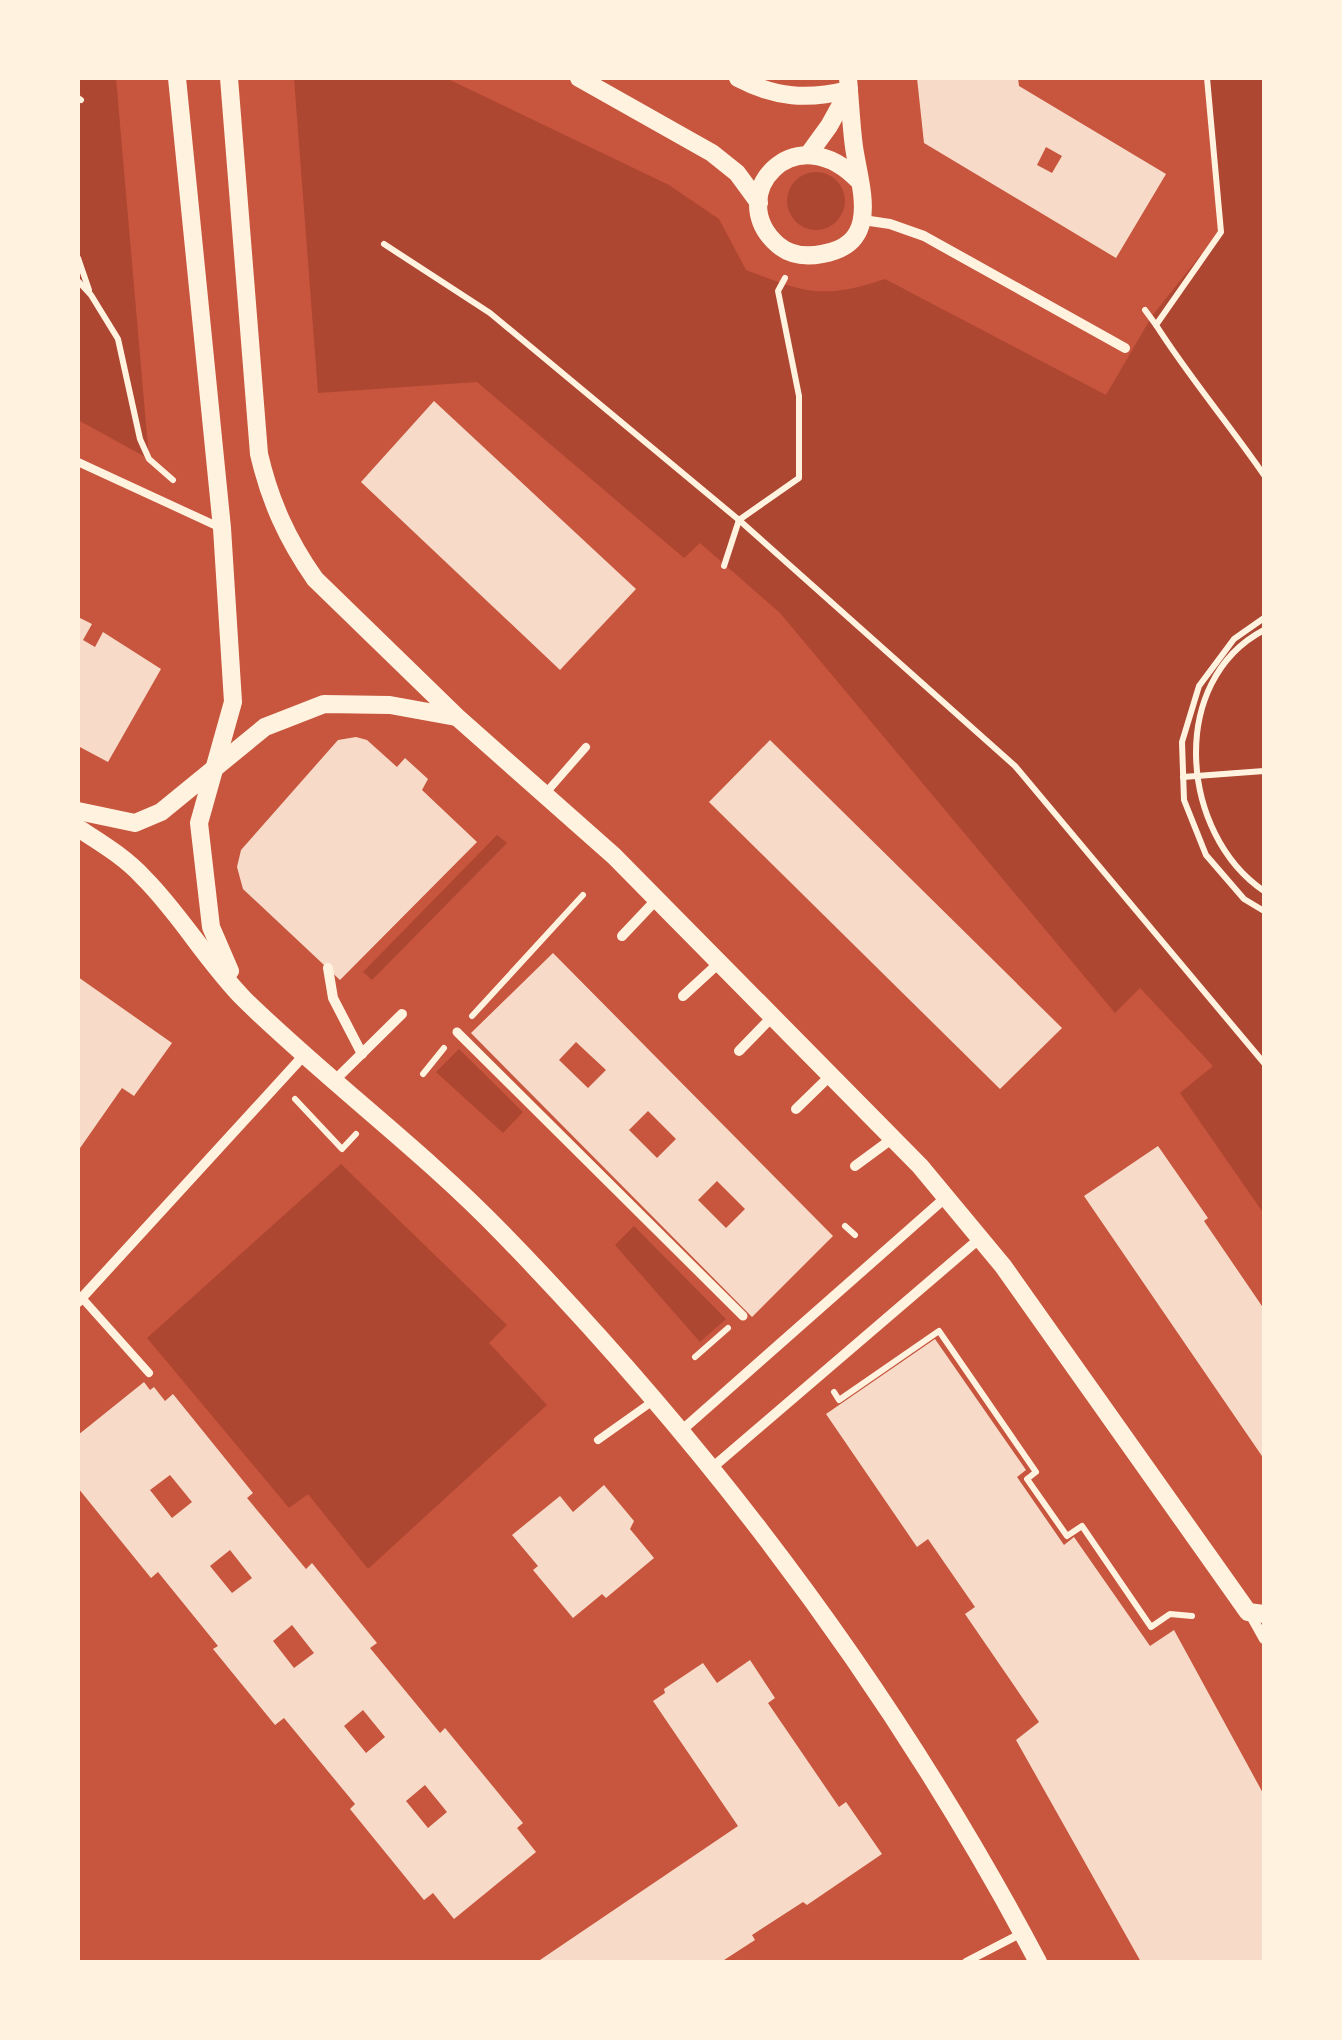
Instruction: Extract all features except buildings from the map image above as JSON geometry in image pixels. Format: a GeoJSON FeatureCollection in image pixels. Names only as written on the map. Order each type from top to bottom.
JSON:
{"type":"FeatureCollection","features":[{"type":"Feature","properties":{"kind":"street"},"geometry":{"type":"LineString","coordinates":[[178,78],[222,528],[233,702],[199,823],[211,927],[243,998]]}},
{"type":"Feature","properties":{"kind":"street"},"geometry":{"type":"LineString","coordinates":[[229,78],[259,454],[270,500],[297,554],[315,579],[457,718],[614,856],[894,1138],[1002,1266],[1256,1613],[1264,1638]]}},
{"type":"Feature","properties":{"kind":"street"},"geometry":{"type":"LineString","coordinates":[[579,78],[726,162],[759,203],[770,237],[781,248],[804,256],[842,247],[853,240],[863,220],[865,206],[848,84]]}},
{"type":"Feature","properties":{"kind":"street"},"geometry":{"type":"LineString","coordinates":[[738,78],[788,97],[816,97],[848,84]]}},
{"type":"Feature","properties":{"kind":"street"},"geometry":{"type":"LineString","coordinates":[[808,154],[829,126],[848,84]]}},
{"type":"Feature","properties":{"kind":"street"},"geometry":{"type":"LineString","coordinates":[[759,203],[771,169],[794,156],[808,154],[836,161],[860,182]]}},
{"type":"Feature","properties":{"kind":"street"},"geometry":{"type":"LineString","coordinates":[[863,220],[924,236],[1126,348]]}},
{"type":"Feature","properties":{"kind":"street"},"geometry":{"type":"LineString","coordinates":[[78,811],[134,823],[162,812],[265,727],[324,704],[390,705],[457,718]]}},
{"type":"Feature","properties":{"kind":"street"},"geometry":{"type":"LineString","coordinates":[[78,828],[112,849],[144,878],[243,998],[502,1232],[682,1430],[860,1669],[996,1885],[1038,1962]]}},
{"type":"Feature","properties":{"kind":"street"},"geometry":{"type":"LineString","coordinates":[[622,936],[657,899]]}},
{"type":"Feature","properties":{"kind":"street"},"geometry":{"type":"LineString","coordinates":[[682,996],[720,962]]}},
{"type":"Feature","properties":{"kind":"street"},"geometry":{"type":"LineString","coordinates":[[328,968],[334,998],[362,1054]]}},
{"type":"Feature","properties":{"kind":"street"},"geometry":{"type":"LineString","coordinates":[[335,1080],[402,1014]]}},
{"type":"Feature","properties":{"kind":"street"},"geometry":{"type":"LineString","coordinates":[[739,1051],[773,1016]]}},
{"type":"Feature","properties":{"kind":"street"},"geometry":{"type":"LineString","coordinates":[[457,1032],[743,1316]]}},
{"type":"Feature","properties":{"kind":"street"},"geometry":{"type":"LineString","coordinates":[[80,1300],[306,1053]]}},
{"type":"Feature","properties":{"kind":"street"},"geometry":{"type":"LineString","coordinates":[[796,1109],[831,1074]]}},
{"type":"Feature","properties":{"kind":"street"},"geometry":{"type":"LineString","coordinates":[[856,1166],[894,1138]]}},
{"type":"Feature","properties":{"kind":"street"},"geometry":{"type":"LineString","coordinates":[[682,1430],[945,1198]]}},
{"type":"Feature","properties":{"kind":"street"},"geometry":{"type":"LineString","coordinates":[[712,1467],[979,1239]]}},
{"type":"Feature","properties":{"kind":"lane"},"geometry":{"type":"LineString","coordinates":[[78,462],[222,528]]}},
{"type":"Feature","properties":{"kind":"lane"},"geometry":{"type":"LineString","coordinates":[[544,794],[586,747]]}},
{"type":"Feature","properties":{"kind":"lane"},"geometry":{"type":"LineString","coordinates":[[80,1300],[149,1373]]}},
{"type":"Feature","properties":{"kind":"lane"},"geometry":{"type":"LineString","coordinates":[[598,1440],[654,1401]]}},
{"type":"Feature","properties":{"kind":"lane"},"geometry":{"type":"LineString","coordinates":[[966,1962],[1022,1933]]}},
{"type":"Feature","properties":{"kind":"path"},"geometry":{"type":"LineString","coordinates":[[1156,325],[1222,232],[1207,78]]}},
{"type":"Feature","properties":{"kind":"path"},"geometry":{"type":"LineString","coordinates":[[384,244],[490,313],[739,520],[1015,766],[1264,1063]]}},
{"type":"Feature","properties":{"kind":"path"},"geometry":{"type":"LineString","coordinates":[[78,258],[90,295]]}},
{"type":"Feature","properties":{"kind":"path"},"geometry":{"type":"LineString","coordinates":[[724,566],[739,520],[799,478],[799,396],[778,291],[785,278]]}},
{"type":"Feature","properties":{"kind":"path"},"geometry":{"type":"LineString","coordinates":[[78,281],[118,339],[140,440],[148,459],[178,484]]}},
{"type":"Feature","properties":{"kind":"path"},"geometry":{"type":"LineString","coordinates":[[1146,310],[1183,368],[1264,475]]}},
{"type":"Feature","properties":{"kind":"path"},"geometry":{"type":"LineString","coordinates":[[1264,618],[1234,639],[1199,686],[1182,742],[1184,800],[1206,855],[1244,900],[1264,911]]}},
{"type":"Feature","properties":{"kind":"path"},"geometry":{"type":"LineString","coordinates":[[1264,630],[1251,636],[1228,662],[1204,700],[1195,737],[1196,777],[1210,823],[1234,864],[1264,891]]}},
{"type":"Feature","properties":{"kind":"path"},"geometry":{"type":"LineString","coordinates":[[1183,777],[1264,770]]}},
{"type":"Feature","properties":{"kind":"path"},"geometry":{"type":"LineString","coordinates":[[422,1074],[582,895]]}},
{"type":"Feature","properties":{"kind":"path"},"geometry":{"type":"LineString","coordinates":[[295,1099],[342,1149],[359,1130]]}},
{"type":"Feature","properties":{"kind":"path"},"geometry":{"type":"LineString","coordinates":[[845,1226],[854,1235]]}},
{"type":"Feature","properties":{"kind":"path"},"geometry":{"type":"LineString","coordinates":[[696,1357],[743,1316]]}},
{"type":"Feature","properties":{"kind":"path"},"geometry":{"type":"LineString","coordinates":[[839,1400],[939,1331],[1036,1472],[1026,1478],[1067,1536],[1082,1526],[1151,1627],[1170,1614],[1192,1616]]}},
{"type":"Feature","properties":{"kind":"shaded area"},"geometry":{"type":"Polygon","coordinates":[[[78,78],[116,78],[149,459],[78,420],[78,78]]]}},
{"type":"Feature","properties":{"kind":"shaded area"},"geometry":{"type":"Polygon","coordinates":[[[294,78],[446,78],[669,185],[719,219],[746,270],[814,291],[845,290],[885,279],[1106,395],[1152,316],[1219,232],[1204,78],[1264,78],[1264,1214],[1180,1093],[1213,1066],[1140,988],[1115,1013],[780,613],[700,543],[684,558],[477,382],[318,393],[294,78]]]}},
{"type":"Feature","properties":{"kind":"shaded area"},"geometry":{"type":"Polygon","coordinates":[[[816,172],[836,181],[845,201],[836,221],[816,230],[796,221],[787,201],[796,181],[816,172]]]}},
{"type":"Feature","properties":{"kind":"shaded area"},"geometry":{"type":"Polygon","coordinates":[[[497,835],[507,843],[372,980],[363,972],[497,835]]]}},
{"type":"Feature","properties":{"kind":"shaded area"},"geometry":{"type":"Polygon","coordinates":[[[459,1049],[523,1112],[503,1133],[436,1072],[459,1049]]]}},
{"type":"Feature","properties":{"kind":"shaded area"},"geometry":{"type":"Polygon","coordinates":[[[341,1164],[507,1325],[489,1343],[547,1405],[368,1569],[308,1494],[289,1508],[147,1338],[341,1164]]]}},
{"type":"Feature","properties":{"kind":"shaded area"},"geometry":{"type":"Polygon","coordinates":[[[634,1226],[726,1319],[700,1342],[615,1245],[634,1226]]]}}]}
